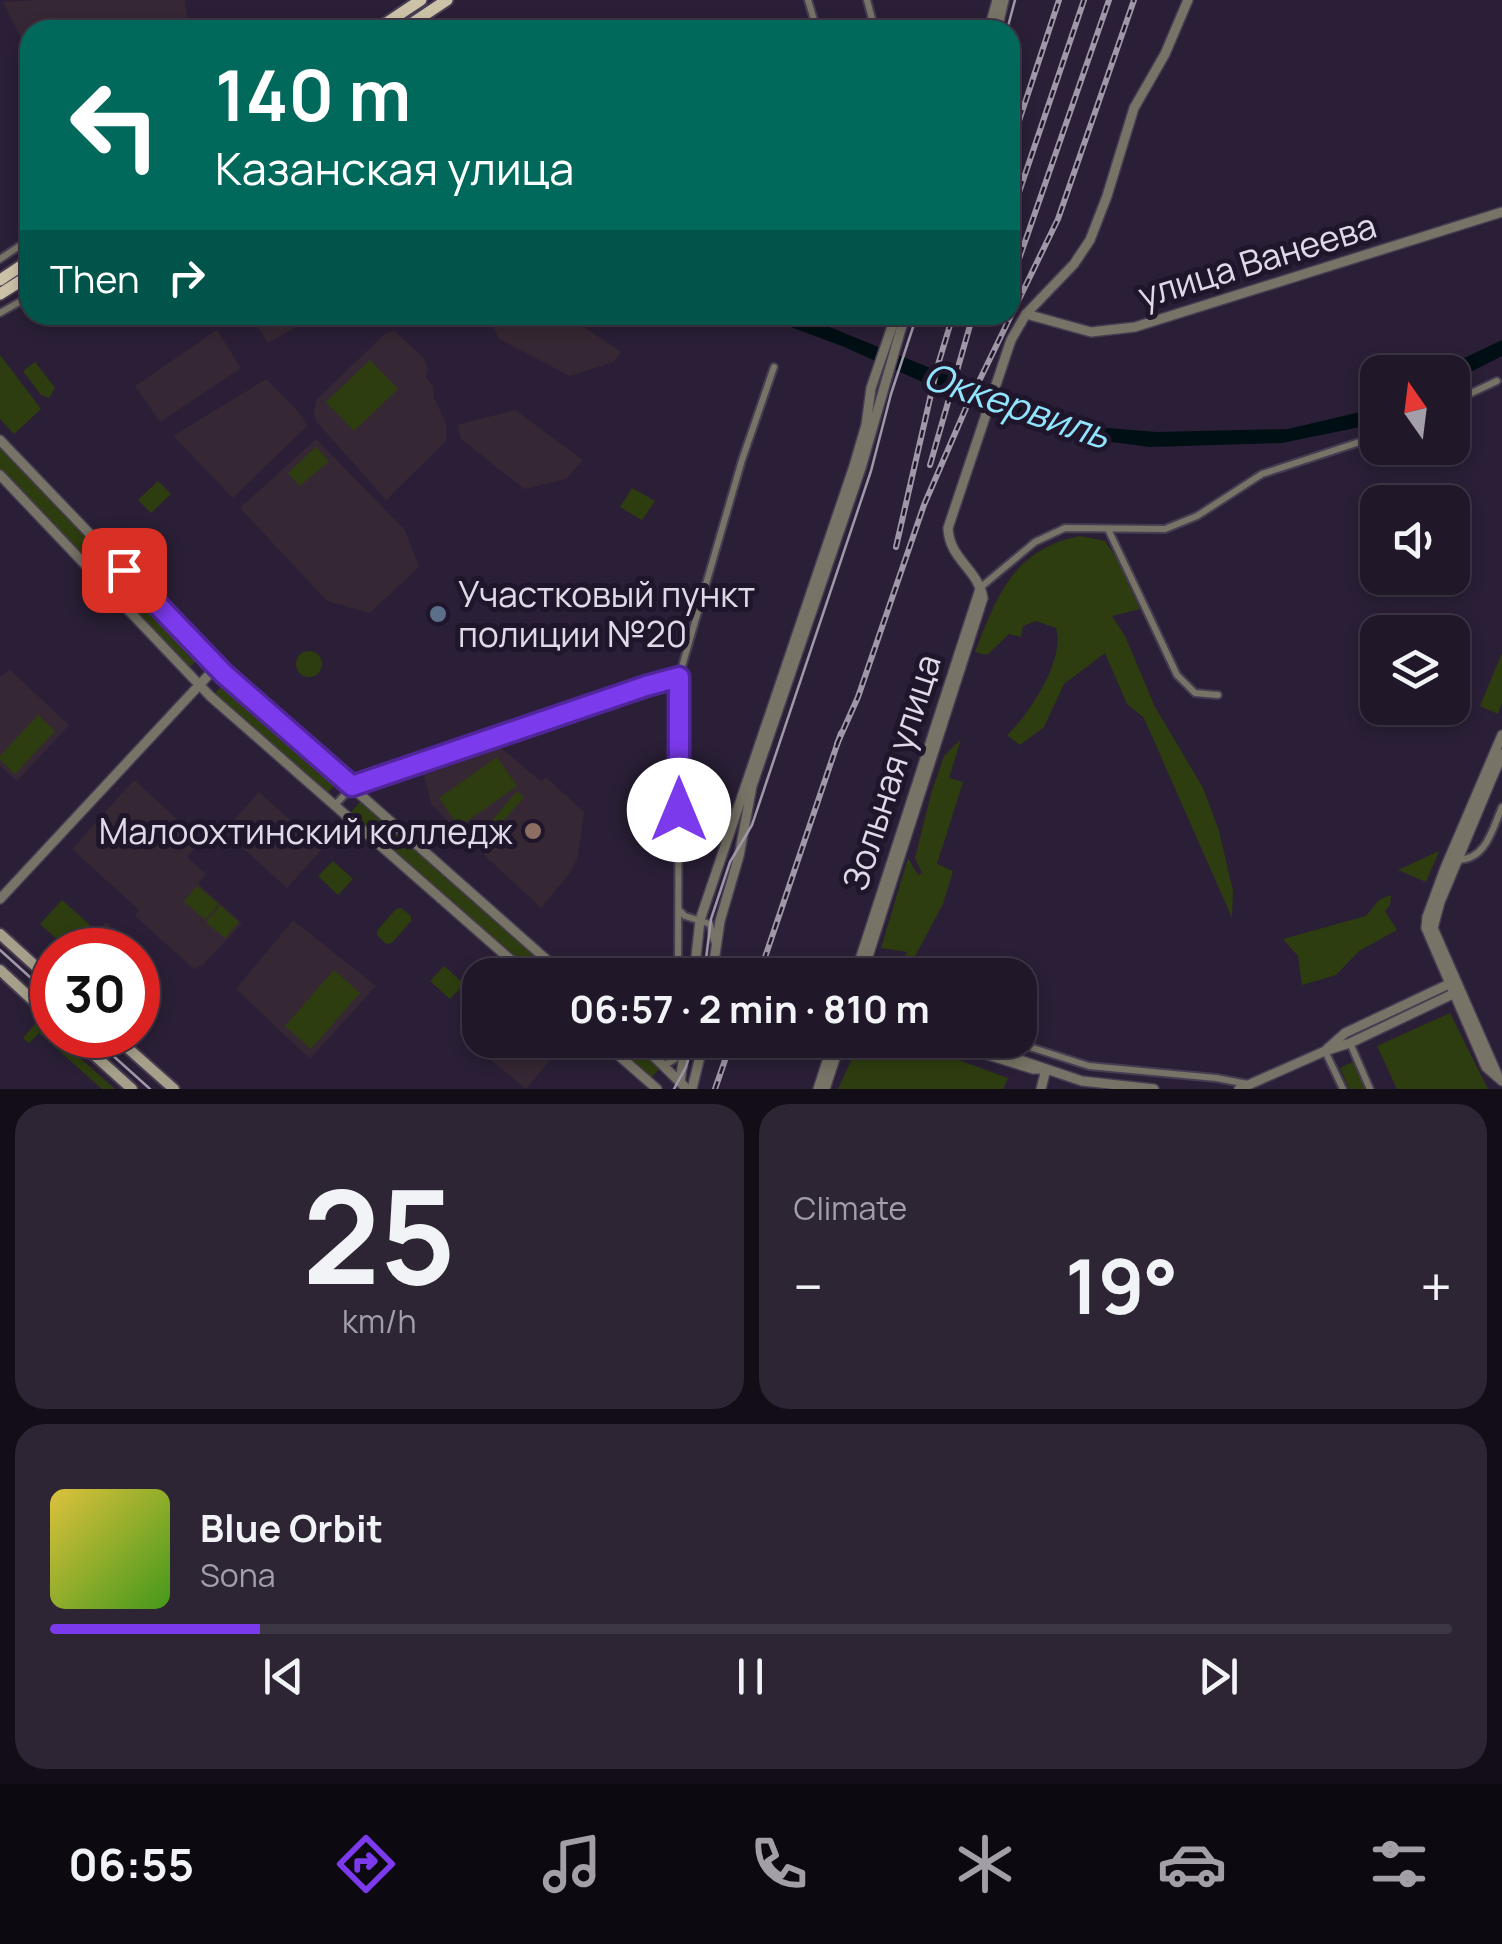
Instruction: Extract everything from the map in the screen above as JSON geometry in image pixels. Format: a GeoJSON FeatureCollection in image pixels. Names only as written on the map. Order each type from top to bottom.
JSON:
{"type":"FeatureCollection","features":[{"type":"Feature","properties":{"kind":"main road"},"geometry":{"type":"LineString","coordinates":[[391,20],[421,0]]}},
{"type":"Feature","properties":{"kind":"main road"},"geometry":{"type":"LineString","coordinates":[[417,20],[446,1]]}},
{"type":"Feature","properties":{"kind":"main road"},"geometry":{"type":"LineString","coordinates":[[0,934],[30,961]]}},
{"type":"Feature","properties":{"kind":"main road"},"geometry":{"type":"LineString","coordinates":[[0,970],[30,998]]}},
{"type":"Feature","properties":{"kind":"main road"},"geometry":{"type":"LineString","coordinates":[[98,1058],[132,1089]]}},
{"type":"Feature","properties":{"kind":"main road"},"geometry":{"type":"LineString","coordinates":[[139,1058],[174,1089]]}},
{"type":"Feature","properties":{"kind":"street"},"geometry":{"type":"LineString","coordinates":[[1020,324],[1074,264],[1096,228],[1134,108],[1165,54],[1188,0]]}},
{"type":"Feature","properties":{"kind":"street","name":"улица Ванеева"},"geometry":{"type":"LineString","coordinates":[[1026,314],[1090,332],[1135,327],[1502,212]]}},
{"type":"Feature","properties":{"kind":"street"},"geometry":{"type":"LineString","coordinates":[[696,958],[700,920],[854,466],[895,325]]}},
{"type":"Feature","properties":{"kind":"street"},"geometry":{"type":"LineString","coordinates":[[894,333],[899,325]]}},
{"type":"Feature","properties":{"kind":"street"},"geometry":{"type":"LineString","coordinates":[[1019,325],[1010,340],[948,528],[953,552],[981,587],[1049,534],[1065,528],[1165,528],[1182,524],[1262,474],[1360,442]]}},
{"type":"Feature","properties":{"kind":"street"},"geometry":{"type":"LineString","coordinates":[[678,958],[679,677],[744,454],[774,368]]}},
{"type":"Feature","properties":{"kind":"street"},"geometry":{"type":"LineString","coordinates":[[715,958],[752,786],[861,468],[879,379]]}},
{"type":"Feature","properties":{"kind":"street"},"geometry":{"type":"LineString","coordinates":[[1470,393],[1497,380]]}},
{"type":"Feature","properties":{"kind":"street"},"geometry":{"type":"LineString","coordinates":[[0,440],[217,666],[545,958]]}},
{"type":"Feature","properties":{"kind":"street"},"geometry":{"type":"LineString","coordinates":[[0,475],[200,685],[509,958]]}},
{"type":"Feature","properties":{"kind":"street"},"geometry":{"type":"LineString","coordinates":[[1108,529],[1183,684],[1202,696],[1218,695]]}},
{"type":"Feature","properties":{"kind":"street","name":"Зольная улица"},"geometry":{"type":"LineString","coordinates":[[865,958],[984,598],[981,587]]}},
{"type":"Feature","properties":{"kind":"street"},"geometry":{"type":"LineString","coordinates":[[0,899],[217,666]]}},
{"type":"Feature","properties":{"kind":"street"},"geometry":{"type":"LineString","coordinates":[[335,805],[352,786],[679,677]]}},
{"type":"Feature","properties":{"kind":"street"},"geometry":{"type":"LineString","coordinates":[[1499,1078],[1454,988],[1427,917],[1502,735]]}},
{"type":"Feature","properties":{"kind":"street"},"geometry":{"type":"LineString","coordinates":[[1430,928],[1502,754]]}},
{"type":"Feature","properties":{"kind":"street"},"geometry":{"type":"LineString","coordinates":[[1457,860],[1470,859],[1484,848],[1502,807]]}},
{"type":"Feature","properties":{"kind":"street"},"geometry":{"type":"LineString","coordinates":[[678,908],[686,916],[710,924],[716,948]]}},
{"type":"Feature","properties":{"kind":"street"},"geometry":{"type":"LineString","coordinates":[[1326,1050],[1345,1032],[1454,988]]}},
{"type":"Feature","properties":{"kind":"street"},"geometry":{"type":"LineString","coordinates":[[1037,1049],[1089,1066],[1216,1078],[1244,1087],[1326,1050],[1350,1044],[1454,988]]}},
{"type":"Feature","properties":{"kind":"street"},"geometry":{"type":"LineString","coordinates":[[1345,1032],[1370,1089]]}},
{"type":"Feature","properties":{"kind":"street"},"geometry":{"type":"LineString","coordinates":[[1326,1050],[1343,1089]]}},
{"type":"Feature","properties":{"kind":"street"},"geometry":{"type":"LineString","coordinates":[[621,1058],[655,1088]]}},
{"type":"Feature","properties":{"kind":"street"},"geometry":{"type":"LineString","coordinates":[[656,1058],[685,1087]]}},
{"type":"Feature","properties":{"kind":"street"},"geometry":{"type":"LineString","coordinates":[[665,1066],[675,1058]]}},
{"type":"Feature","properties":{"kind":"street"},"geometry":{"type":"LineString","coordinates":[[684,1058],[685,1087]]}},
{"type":"Feature","properties":{"kind":"street"},"geometry":{"type":"LineString","coordinates":[[685,1087],[697,1058]]}},
{"type":"Feature","properties":{"kind":"street"},"geometry":{"type":"LineString","coordinates":[[822,1089],[832,1058]]}},
{"type":"Feature","properties":{"kind":"street"},"geometry":{"type":"LineString","coordinates":[[998,1058],[1046,1069]]}},
{"type":"Feature","properties":{"kind":"street"},"geometry":{"type":"LineString","coordinates":[[1013,1058],[1082,1081],[1154,1089]]}},
{"type":"Feature","properties":{"kind":"street"},"geometry":{"type":"LineString","coordinates":[[1041,1089],[1046,1069]]}},
{"type":"Feature","properties":{"kind":"shaded area"},"geometry":{"type":"Polygon","coordinates":[[[185,0],[188,20],[20,20],[20,36],[3,2],[185,0]]]}},
{"type":"Feature","properties":{"kind":"shaded area"},"geometry":{"type":"Polygon","coordinates":[[[256,325],[300,325],[268,343],[256,325]]]}},
{"type":"Feature","properties":{"kind":"shaded area"},"geometry":{"type":"Polygon","coordinates":[[[492,325],[582,325],[621,352],[614,362],[570,376],[499,339],[492,325]]]}},
{"type":"Feature","properties":{"kind":"shaded area"},"geometry":{"type":"Polygon","coordinates":[[[217,330],[241,368],[160,422],[135,386],[217,330]]]}},
{"type":"Feature","properties":{"kind":"shaded area"},"geometry":{"type":"Polygon","coordinates":[[[394,331],[423,357],[428,369],[426,377],[446,423],[446,441],[386,500],[316,421],[314,413],[316,400],[385,334],[394,331]]]}},
{"type":"Feature","properties":{"kind":"shaded area"},"geometry":{"type":"Polygon","coordinates":[[[266,379],[299,412],[307,426],[233,498],[173,436],[266,379]]]}},
{"type":"Feature","properties":{"kind":"shaded area"},"geometry":{"type":"Polygon","coordinates":[[[515,410],[583,460],[566,479],[524,489],[461,439],[457,425],[515,410]]]}},
{"type":"Feature","properties":{"kind":"shaded area"},"geometry":{"type":"Polygon","coordinates":[[[316,439],[405,530],[419,567],[370,613],[327,601],[240,508],[316,439]]]}},
{"type":"Feature","properties":{"kind":"shaded area"},"geometry":{"type":"Polygon","coordinates":[[[10,670],[69,725],[17,781],[0,766],[0,677],[10,670]]]}},
{"type":"Feature","properties":{"kind":"shaded area","name":"Малоохтинский колледж"},"geometry":{"type":"Polygon","coordinates":[[[501,748],[541,781],[546,777],[584,812],[578,857],[541,908],[484,855],[494,844],[492,836],[476,822],[461,834],[431,804],[424,775],[501,748]]]}},
{"type":"Feature","properties":{"kind":"shaded area"},"geometry":{"type":"Polygon","coordinates":[[[134,780],[201,841],[187,857],[206,874],[198,884],[242,923],[195,970],[160,938],[160,928],[148,928],[135,916],[139,910],[72,849],[134,780]]]}},
{"type":"Feature","properties":{"kind":"shaded area"},"geometry":{"type":"Polygon","coordinates":[[[259,792],[322,849],[287,888],[224,831],[259,792]]]}},
{"type":"Feature","properties":{"kind":"shaded area"},"geometry":{"type":"Polygon","coordinates":[[[293,920],[376,986],[310,1059],[236,989],[293,920]]]}},
{"type":"Feature","properties":{"kind":"shaded area"},"geometry":{"type":"Polygon","coordinates":[[[488,1058],[552,1058],[526,1089],[488,1058]]]}},
{"type":"Feature","properties":{"kind":"green space"},"geometry":{"type":"Polygon","coordinates":[[[0,355],[41,409],[14,434],[0,419],[0,355]]]}},
{"type":"Feature","properties":{"kind":"green space"},"geometry":{"type":"Polygon","coordinates":[[[370,360],[398,389],[354,431],[326,402],[370,360]]]}},
{"type":"Feature","properties":{"kind":"green space"},"geometry":{"type":"Polygon","coordinates":[[[35,362],[55,388],[49,398],[41,395],[23,371],[35,362]]]}},
{"type":"Feature","properties":{"kind":"green space"},"geometry":{"type":"Polygon","coordinates":[[[0,446],[200,657],[189,668],[0,469],[0,446]]]}},
{"type":"Feature","properties":{"kind":"green space"},"geometry":{"type":"Polygon","coordinates":[[[316,447],[329,461],[300,486],[288,473],[316,447]]]}},
{"type":"Feature","properties":{"kind":"green space"},"geometry":{"type":"Polygon","coordinates":[[[158,481],[171,494],[151,513],[138,500],[158,481]]]}},
{"type":"Feature","properties":{"kind":"green space"},"geometry":{"type":"Polygon","coordinates":[[[632,488],[655,501],[642,520],[620,507],[632,488]]]}},
{"type":"Feature","properties":{"kind":"green space"},"geometry":{"type":"Polygon","coordinates":[[[1080,536],[1105,541],[1140,609],[1112,616],[1125,636],[1155,707],[1203,788],[1219,831],[1233,891],[1232,918],[1144,718],[1127,704],[1105,653],[1064,684],[1044,727],[1020,745],[1007,735],[1044,686],[1056,655],[1056,628],[1036,621],[1023,626],[1021,637],[1009,634],[987,655],[975,652],[1000,594],[1024,563],[1057,542],[1080,536]]]}},
{"type":"Feature","properties":{"kind":"green space"},"geometry":{"type":"Polygon","coordinates":[[[309,651],[318,655],[322,664],[318,673],[309,677],[300,673],[296,664],[300,655],[309,651]]]}},
{"type":"Feature","properties":{"kind":"green space"},"geometry":{"type":"Polygon","coordinates":[[[1502,653],[1502,703],[1498,714],[1480,706],[1502,653]]]}},
{"type":"Feature","properties":{"kind":"green space"},"geometry":{"type":"Polygon","coordinates":[[[225,683],[337,782],[328,793],[215,693],[225,683]]]}},
{"type":"Feature","properties":{"kind":"green space"},"geometry":{"type":"Polygon","coordinates":[[[38,715],[55,731],[15,774],[0,756],[38,715]]]}},
{"type":"Feature","properties":{"kind":"green space"},"geometry":{"type":"Polygon","coordinates":[[[961,739],[949,778],[963,782],[937,864],[953,871],[943,904],[914,958],[904,958],[907,952],[881,948],[908,858],[918,875],[922,873],[915,858],[944,756],[961,739]]]}},
{"type":"Feature","properties":{"kind":"green space"},"geometry":{"type":"Polygon","coordinates":[[[497,757],[517,786],[459,827],[439,798],[497,757]]]}},
{"type":"Feature","properties":{"kind":"green space"},"geometry":{"type":"Polygon","coordinates":[[[517,791],[524,797],[495,831],[488,825],[517,791]]]}},
{"type":"Feature","properties":{"kind":"green space"},"geometry":{"type":"Polygon","coordinates":[[[360,802],[536,958],[515,958],[350,813],[360,802]]]}},
{"type":"Feature","properties":{"kind":"green space"},"geometry":{"type":"Polygon","coordinates":[[[1439,851],[1426,882],[1398,870],[1439,851]]]}},
{"type":"Feature","properties":{"kind":"green space"},"geometry":{"type":"Polygon","coordinates":[[[333,861],[353,879],[338,895],[318,876],[333,861]]]}},
{"type":"Feature","properties":{"kind":"green space"},"geometry":{"type":"Polygon","coordinates":[[[197,886],[219,904],[205,920],[184,901],[197,886]]]}},
{"type":"Feature","properties":{"kind":"green space"},"geometry":{"type":"Polygon","coordinates":[[[1391,895],[1385,911],[1397,930],[1359,951],[1336,975],[1302,985],[1298,956],[1283,939],[1366,916],[1379,900],[1391,895]]]}},
{"type":"Feature","properties":{"kind":"green space"},"geometry":{"type":"Polygon","coordinates":[[[62,900],[90,925],[44,928],[40,924],[62,900]]]}},
{"type":"Feature","properties":{"kind":"green space"},"geometry":{"type":"Polygon","coordinates":[[[220,905],[239,922],[225,938],[206,922],[220,905]]]}},
{"type":"Feature","properties":{"kind":"green space"},"geometry":{"type":"Polygon","coordinates":[[[401,908],[411,916],[411,921],[392,943],[386,944],[377,931],[401,908]]]}},
{"type":"Feature","properties":{"kind":"green space"},"geometry":{"type":"Polygon","coordinates":[[[444,966],[462,986],[450,999],[430,981],[444,966]]]}},
{"type":"Feature","properties":{"kind":"green space"},"geometry":{"type":"Polygon","coordinates":[[[334,970],[360,993],[311,1049],[285,1026],[334,970]]]}},
{"type":"Feature","properties":{"kind":"green space"},"geometry":{"type":"Polygon","coordinates":[[[1450,1013],[1488,1089],[1397,1089],[1377,1046],[1450,1013]]]}},
{"type":"Feature","properties":{"kind":"green space"},"geometry":{"type":"Polygon","coordinates":[[[67,1058],[80,1058],[115,1089],[102,1089],[67,1058]]]}},
{"type":"Feature","properties":{"kind":"green space"},"geometry":{"type":"Polygon","coordinates":[[[628,1058],[649,1058],[660,1068],[651,1078],[628,1058]]]}},
{"type":"Feature","properties":{"kind":"green space"},"geometry":{"type":"Polygon","coordinates":[[[853,1058],[953,1058],[1008,1078],[1003,1089],[838,1089],[853,1058]]]}},
{"type":"Feature","properties":{"kind":"green space"},"geometry":{"type":"Polygon","coordinates":[[[1353,1062],[1365,1089],[1349,1089],[1340,1068],[1353,1062]]]}},
{"type":"Feature","properties":{"kind":"water","name":"Оккервиль"},"geometry":{"type":"Polygon","coordinates":[[[785,325],[825,325],[1070,425],[1157,432],[1288,429],[1360,412],[1360,427],[1282,443],[1150,447],[1065,436],[938,389],[785,325]]]}},
{"type":"Feature","properties":{"kind":"water"},"geometry":{"type":"Polygon","coordinates":[[[1502,340],[1502,356],[1470,372],[1470,355],[1502,340]]]}},
{"type":"Feature","properties":{"kind":"pier"},"geometry":{"type":"Polygon","coordinates":[[[393,0],[421,0],[446,19],[413,20],[393,0]]]}},
{"type":"Feature","properties":{"kind":"tram line"},"geometry":{"type":"LineString","coordinates":[[1010,20],[1015,0]]}},
{"type":"Feature","properties":{"kind":"tram line"},"geometry":{"type":"LineString","coordinates":[[706,958],[711,919],[730,862],[752,825],[871,471],[914,325]]}},
{"type":"Feature","properties":{"kind":"tram line"},"geometry":{"type":"LineString","coordinates":[[0,950],[30,977]]}},
{"type":"Feature","properties":{"kind":"tram line"},"geometry":{"type":"LineString","coordinates":[[116,1058],[150,1089]]}},
{"type":"Feature","properties":{"kind":"tram line"},"geometry":{"type":"LineString","coordinates":[[674,1089],[689,1058]]}},
{"type":"Feature","properties":{"kind":"railway"},"geometry":{"type":"LineString","coordinates":[[1020,118],[1059,0]]}},
{"type":"Feature","properties":{"kind":"railway"},"geometry":{"type":"LineString","coordinates":[[1020,189],[1084,0]]}},
{"type":"Feature","properties":{"kind":"railway"},"geometry":{"type":"LineString","coordinates":[[1020,256],[1109,0]]}},
{"type":"Feature","properties":{"kind":"railway"},"geometry":{"type":"LineString","coordinates":[[1020,297],[1058,219],[1134,0]]}},
{"type":"Feature","properties":{"kind":"railway"},"geometry":{"type":"LineString","coordinates":[[896,547],[950,325]]}},
{"type":"Feature","properties":{"kind":"railway"},"geometry":{"type":"LineString","coordinates":[[930,465],[970,325]]}},
{"type":"Feature","properties":{"kind":"railway"},"geometry":{"type":"LineString","coordinates":[[837,744],[858,697],[924,505],[1006,325]]}},
{"type":"Feature","properties":{"kind":"railway"},"geometry":{"type":"LineString","coordinates":[[765,958],[841,733]]}},
{"type":"Feature","properties":{"kind":"railway"},"geometry":{"type":"LineString","coordinates":[[715,1089],[726,1058]]}},
{"type":"Feature","properties":{"kind":"place","name":"Участковый пункт полиции №20"},"geometry":{"type":"Point","coordinates":[438,614]}},
{"type":"Feature","properties":{"kind":"place","name":"Малоохтинский колледж"},"geometry":{"type":"Point","coordinates":[533,831]}},
{"type":"Feature","properties":{"kind":"route"},"geometry":{"type":"LineString","coordinates":[[124,570],[224,674],[352,786],[679,677],[679,810]]}}]}
